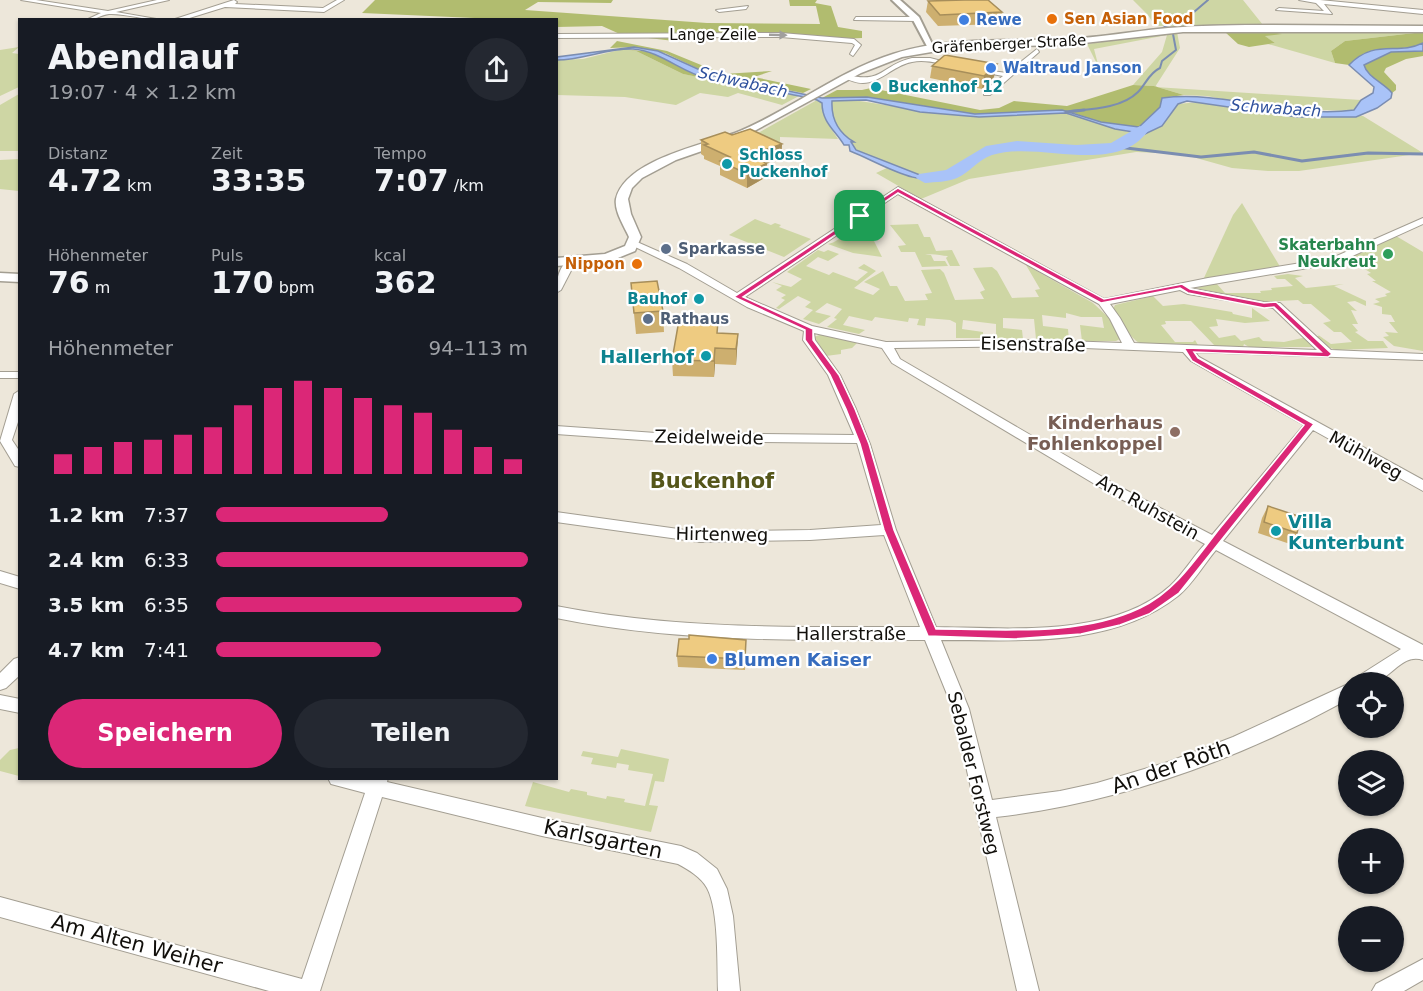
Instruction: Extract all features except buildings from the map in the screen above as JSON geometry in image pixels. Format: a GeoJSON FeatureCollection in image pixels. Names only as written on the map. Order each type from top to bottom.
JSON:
{"type":"FeatureCollection","features":[{"type":"Feature","properties":{"kind":"main road","name":"Gräfenberger Straße"},"geometry":{"type":"LineString","coordinates":[[634,244],[634,235],[622,201],[625,190],[636,178],[664,162],[741,134],[847,77],[891,57],[932,48],[1088,40],[1184,29],[1423,29]]}},
{"type":"Feature","properties":{"kind":"main road"},"geometry":{"type":"LineString","coordinates":[[558,262],[604,258],[622,253],[634,244]]}},
{"type":"Feature","properties":{"kind":"main road"},"geometry":{"type":"LineString","coordinates":[[0,277],[18,278]]}},
{"type":"Feature","properties":{"kind":"street"},"geometry":{"type":"LineString","coordinates":[[24,0],[146,18]]}},
{"type":"Feature","properties":{"kind":"street"},"geometry":{"type":"LineString","coordinates":[[94,18],[107,12],[166,0]]}},
{"type":"Feature","properties":{"kind":"street"},"geometry":{"type":"LineString","coordinates":[[182,18],[242,0]]}},
{"type":"Feature","properties":{"kind":"street"},"geometry":{"type":"LineString","coordinates":[[225,5],[324,10],[341,0]]}},
{"type":"Feature","properties":{"kind":"street"},"geometry":{"type":"LineString","coordinates":[[719,9],[746,8],[736,0]]}},
{"type":"Feature","properties":{"kind":"street"},"geometry":{"type":"LineString","coordinates":[[896,0],[916,19],[932,48]]}},
{"type":"Feature","properties":{"kind":"street"},"geometry":{"type":"LineString","coordinates":[[1302,0],[1423,12]]}},
{"type":"Feature","properties":{"kind":"street"},"geometry":{"type":"LineString","coordinates":[[1390,0],[1402,11]]}},
{"type":"Feature","properties":{"kind":"street"},"geometry":{"type":"LineString","coordinates":[[1318,1],[1330,13]]}},
{"type":"Feature","properties":{"kind":"street"},"geometry":{"type":"LineString","coordinates":[[1279,10],[1341,14]]}},
{"type":"Feature","properties":{"kind":"street"},"geometry":{"type":"LineString","coordinates":[[856,20],[916,19]]}},
{"type":"Feature","properties":{"kind":"street","name":"Lange Zeile"},"geometry":{"type":"LineString","coordinates":[[558,36],[781,35],[857,42],[853,54]]}},
{"type":"Feature","properties":{"kind":"street"},"geometry":{"type":"LineString","coordinates":[[987,93],[1038,51]]}},
{"type":"Feature","properties":{"kind":"street"},"geometry":{"type":"LineString","coordinates":[[847,77],[875,81],[904,62],[918,60],[1009,75]]}},
{"type":"Feature","properties":{"kind":"street"},"geometry":{"type":"LineString","coordinates":[[738,297],[898,190],[1103,302],[1115,318],[1129,345]]}},
{"type":"Feature","properties":{"kind":"street"},"geometry":{"type":"LineString","coordinates":[[1103,302],[1182,286],[1334,261],[1423,221]]}},
{"type":"Feature","properties":{"kind":"street","name":"Eisenstraße"},"geometry":{"type":"LineString","coordinates":[[634,244],[738,297],[809,329],[886,345],[1035,343],[1129,345],[1187,350],[1423,357]]}},
{"type":"Feature","properties":{"kind":"street","name":"Eisenstraße"},"geometry":{"type":"LineString","coordinates":[[622,253],[662,257]]}},
{"type":"Feature","properties":{"kind":"street"},"geometry":{"type":"LineString","coordinates":[[558,286],[571,261]]}},
{"type":"Feature","properties":{"kind":"street"},"geometry":{"type":"LineString","coordinates":[[1182,286],[1188,291],[1264,305],[1276,305],[1328,354]]}},
{"type":"Feature","properties":{"kind":"street","name":"Sebalder Forstweg"},"geometry":{"type":"LineString","coordinates":[[809,329],[809,340],[834,375],[862,439],[889,530],[961,709],[1028,991]]}},
{"type":"Feature","properties":{"kind":"street","name":"Am Ruhstein"},"geometry":{"type":"LineString","coordinates":[[886,345],[896,361],[1113,489],[1420,651]]}},
{"type":"Feature","properties":{"kind":"street","name":"Mühlweg"},"geometry":{"type":"LineString","coordinates":[[1187,350],[1195,359],[1423,486]]}},
{"type":"Feature","properties":{"kind":"street"},"geometry":{"type":"LineString","coordinates":[[0,375],[18,375]]}},
{"type":"Feature","properties":{"kind":"street"},"geometry":{"type":"LineString","coordinates":[[18,401],[6,440],[18,460]]}},
{"type":"Feature","properties":{"kind":"street","name":"Hallerstraße"},"geometry":{"type":"LineString","coordinates":[[558,612],[612,623],[687,631],[1047,632],[1081,630],[1120,621],[1146,611],[1175,590],[1215,544],[1310,424]]}},
{"type":"Feature","properties":{"kind":"street","name":"Zeidelweide"},"geometry":{"type":"LineString","coordinates":[[558,430],[656,436],[862,439]]}},
{"type":"Feature","properties":{"kind":"street","name":"Hirtenweg"},"geometry":{"type":"LineString","coordinates":[[558,517],[700,537],[810,535],[889,530]]}},
{"type":"Feature","properties":{"kind":"street"},"geometry":{"type":"LineString","coordinates":[[0,578],[18,582]]}},
{"type":"Feature","properties":{"kind":"street"},"geometry":{"type":"LineString","coordinates":[[1378,672],[1403,655],[1420,651]]}},
{"type":"Feature","properties":{"kind":"street"},"geometry":{"type":"LineString","coordinates":[[0,683],[18,666]]}},
{"type":"Feature","properties":{"kind":"street","name":"An der Röth"},"geometry":{"type":"LineString","coordinates":[[984,810],[1069,798],[1151,778],[1242,743],[1338,697]]}},
{"type":"Feature","properties":{"kind":"street"},"geometry":{"type":"LineString","coordinates":[[0,702],[18,706]]}},
{"type":"Feature","properties":{"kind":"street","name":"Karlsgarten"},"geometry":{"type":"LineString","coordinates":[[353,780],[377,783],[533,824],[681,855],[699,864],[715,882],[722,906],[729,991]]}},
{"type":"Feature","properties":{"kind":"street"},"geometry":{"type":"LineString","coordinates":[[308,991],[377,783]]}},
{"type":"Feature","properties":{"kind":"street","name":"Am Alten Weiher"},"geometry":{"type":"LineString","coordinates":[[0,907],[308,991]]}},
{"type":"Feature","properties":{"kind":"street"},"geometry":{"type":"LineString","coordinates":[[1383,991],[1423,969]]}},
{"type":"Feature","properties":{"kind":"green space"},"geometry":{"type":"Polygon","coordinates":[[[375,0],[613,0],[611,3],[538,2],[525,10],[707,23],[820,24],[816,6],[790,6],[789,0],[817,0],[815,3],[831,6],[838,27],[862,31],[862,38],[838,39],[782,33],[697,34],[683,42],[622,35],[602,26],[558,27],[558,18],[474,18],[362,13],[375,0]]]}},
{"type":"Feature","properties":{"kind":"green space"},"geometry":{"type":"Polygon","coordinates":[[[1133,0],[1243,0],[1263,25],[1155,26],[1133,0]]]}},
{"type":"Feature","properties":{"kind":"green space"},"geometry":{"type":"Polygon","coordinates":[[[1267,31],[1423,32],[1345,41],[1331,51],[1335,63],[1268,44],[1275,43],[1263,35],[1281,33],[1267,31]]]}},
{"type":"Feature","properties":{"kind":"green space"},"geometry":{"type":"Polygon","coordinates":[[[1267,31],[1282,34],[1265,36],[1275,43],[1249,47],[1238,44],[1225,32],[1267,31]]]}},
{"type":"Feature","properties":{"kind":"green space"},"geometry":{"type":"Polygon","coordinates":[[[1177,32],[1180,48],[1155,86],[1133,85],[1162,52],[1167,35],[1094,49],[1099,68],[1087,44],[1177,32]]]}},
{"type":"Feature","properties":{"kind":"green space"},"geometry":{"type":"Polygon","coordinates":[[[1423,32],[1423,43],[1404,48],[1368,52],[1349,65],[1335,63],[1331,51],[1345,41],[1423,32]]]}},
{"type":"Feature","properties":{"kind":"green space"},"geometry":{"type":"Polygon","coordinates":[[[617,41],[667,51],[723,74],[772,71],[754,77],[811,89],[803,93],[711,75],[665,53],[634,47],[610,48],[617,41]]]}},
{"type":"Feature","properties":{"kind":"green space"},"geometry":{"type":"Polygon","coordinates":[[[18,47],[12,53],[18,54],[18,87],[0,96],[0,50],[18,47]]]}},
{"type":"Feature","properties":{"kind":"green space"},"geometry":{"type":"Polygon","coordinates":[[[623,49],[636,51],[683,74],[799,96],[782,105],[738,93],[728,97],[700,93],[676,105],[625,97],[558,95],[558,60],[583,59],[623,49]]]}},
{"type":"Feature","properties":{"kind":"green space"},"geometry":{"type":"Polygon","coordinates":[[[623,49],[651,52],[693,73],[743,86],[683,74],[636,51],[623,49]]]}},
{"type":"Feature","properties":{"kind":"green space"},"geometry":{"type":"Polygon","coordinates":[[[1423,51],[1423,56],[1406,59],[1386,68],[1384,72],[1396,85],[1396,90],[1392,93],[1365,70],[1364,65],[1391,52],[1423,51]]]}},
{"type":"Feature","properties":{"kind":"green space"},"geometry":{"type":"Polygon","coordinates":[[[1133,85],[1154,86],[1184,95],[1162,98],[1160,107],[1139,127],[1101,122],[1070,112],[975,114],[867,97],[822,98],[837,90],[871,88],[980,110],[999,108],[1014,101],[1067,106],[1133,85]]]}},
{"type":"Feature","properties":{"kind":"green space"},"geometry":{"type":"Polygon","coordinates":[[[1158,87],[1361,100],[1355,110],[1347,111],[1262,107],[1207,96],[1184,95],[1158,87]]]}},
{"type":"Feature","properties":{"kind":"green space"},"geometry":{"type":"Polygon","coordinates":[[[18,95],[18,151],[0,151],[0,105],[18,95]]]}},
{"type":"Feature","properties":{"kind":"green space"},"geometry":{"type":"Polygon","coordinates":[[[817,100],[822,103],[826,121],[838,139],[780,137],[780,142],[760,138],[758,133],[817,100]]]}},
{"type":"Feature","properties":{"kind":"green space"},"geometry":{"type":"Polygon","coordinates":[[[853,100],[951,115],[1066,113],[1132,133],[1131,137],[1137,137],[1162,126],[1178,104],[1199,102],[1232,107],[1363,116],[1423,153],[1299,171],[1268,171],[1232,168],[1182,154],[1136,152],[969,179],[921,199],[876,173],[891,166],[855,149],[836,125],[832,101],[853,100]]]}},
{"type":"Feature","properties":{"kind":"green space"},"geometry":{"type":"Polygon","coordinates":[[[18,159],[18,191],[0,189],[0,160],[18,159]]]}},
{"type":"Feature","properties":{"kind":"green space"},"geometry":{"type":"Polygon","coordinates":[[[1242,203],[1282,270],[1203,280],[1233,215],[1242,203]]]}},
{"type":"Feature","properties":{"kind":"green space"},"geometry":{"type":"Polygon","coordinates":[[[755,219],[771,225],[775,223],[781,225],[779,227],[811,239],[784,257],[729,235],[755,219]]]}},
{"type":"Feature","properties":{"kind":"green space"},"geometry":{"type":"Polygon","coordinates":[[[918,224],[924,237],[930,237],[936,251],[952,250],[960,266],[950,266],[946,258],[948,256],[931,254],[925,255],[931,255],[934,261],[945,261],[948,266],[922,267],[915,252],[901,252],[898,246],[906,245],[890,225],[918,224]]]}},
{"type":"Feature","properties":{"kind":"green space"},"geometry":{"type":"Polygon","coordinates":[[[860,226],[865,240],[873,239],[882,257],[853,253],[828,244],[860,226]]]}},
{"type":"Feature","properties":{"kind":"green space"},"geometry":{"type":"Polygon","coordinates":[[[1396,236],[1423,252],[1423,351],[1394,346],[1383,337],[1389,336],[1385,332],[1398,333],[1389,322],[1395,322],[1391,315],[1382,314],[1382,307],[1373,304],[1380,302],[1375,299],[1387,296],[1385,294],[1391,292],[1372,281],[1376,281],[1367,274],[1371,273],[1347,259],[1368,248],[1375,251],[1377,249],[1371,247],[1396,236]]]}},
{"type":"Feature","properties":{"kind":"green space"},"geometry":{"type":"Polygon","coordinates":[[[818,250],[824,252],[828,250],[839,254],[828,261],[818,257],[806,266],[829,275],[833,272],[857,281],[868,272],[858,268],[864,264],[876,271],[854,288],[873,295],[880,289],[864,282],[883,271],[890,286],[897,286],[905,301],[928,300],[925,294],[932,293],[921,270],[940,269],[944,273],[955,300],[984,299],[980,292],[985,290],[973,268],[992,267],[997,271],[1012,298],[1039,297],[1035,290],[1040,289],[1026,265],[1093,303],[1109,318],[1120,339],[1082,341],[1080,325],[1104,328],[1102,317],[1081,317],[1066,313],[1066,318],[1042,315],[1043,326],[1068,329],[1069,340],[1036,339],[1034,319],[1003,318],[1003,328],[1022,330],[1023,339],[996,338],[996,324],[963,320],[962,329],[983,332],[983,338],[956,338],[956,323],[950,320],[926,318],[925,326],[917,325],[919,319],[909,318],[908,322],[875,317],[872,321],[849,316],[843,325],[865,330],[859,334],[827,327],[837,319],[834,318],[842,309],[827,303],[815,312],[831,316],[819,324],[803,319],[813,310],[805,307],[811,302],[798,296],[779,309],[776,308],[785,300],[781,298],[786,295],[776,290],[782,286],[772,282],[791,287],[802,279],[787,272],[818,250]]]}},
{"type":"Feature","properties":{"kind":"green space"},"geometry":{"type":"Polygon","coordinates":[[[1288,274],[1303,276],[1295,278],[1306,288],[1344,284],[1334,286],[1366,301],[1366,306],[1355,301],[1347,302],[1357,311],[1351,310],[1358,324],[1352,324],[1358,331],[1355,332],[1368,341],[1383,341],[1388,348],[1336,350],[1328,347],[1316,336],[1319,336],[1317,334],[1331,344],[1352,342],[1341,332],[1334,332],[1323,323],[1331,321],[1311,304],[1303,304],[1298,300],[1262,302],[1196,288],[1216,283],[1225,293],[1261,293],[1260,291],[1272,290],[1271,288],[1293,286],[1285,279],[1277,279],[1274,276],[1288,274]]]}},
{"type":"Feature","properties":{"kind":"green space"},"geometry":{"type":"Polygon","coordinates":[[[1153,296],[1163,306],[1184,304],[1232,312],[1252,318],[1252,308],[1270,321],[1245,323],[1216,319],[1218,326],[1209,327],[1219,338],[1235,335],[1241,341],[1259,337],[1263,341],[1284,342],[1307,337],[1316,347],[1249,347],[1244,344],[1243,347],[1215,346],[1191,321],[1165,321],[1166,324],[1161,325],[1175,342],[1195,340],[1198,345],[1140,343],[1132,337],[1113,309],[1115,305],[1153,296]]]}},
{"type":"Feature","properties":{"kind":"green space"},"geometry":{"type":"Polygon","coordinates":[[[822,334],[858,342],[852,348],[841,350],[841,354],[826,356],[814,337],[822,334]]]}},
{"type":"Feature","properties":{"kind":"green space"},"geometry":{"type":"Polygon","coordinates":[[[18,748],[18,776],[0,771],[0,760],[10,750],[18,748]]]}},
{"type":"Feature","properties":{"kind":"green space"},"geometry":{"type":"Polygon","coordinates":[[[621,749],[669,759],[664,782],[655,781],[649,805],[658,806],[651,832],[525,806],[533,782],[569,792],[571,789],[587,792],[587,795],[606,799],[607,796],[625,799],[624,802],[645,806],[653,774],[628,770],[629,765],[617,763],[616,768],[591,764],[593,758],[581,756],[583,751],[618,757],[621,749]]]}},
{"type":"Feature","properties":{"kind":"water"},"geometry":{"type":"Polygon","coordinates":[[[1423,43],[1423,51],[1391,52],[1364,65],[1369,73],[1392,93],[1391,98],[1377,108],[1356,117],[1297,117],[1187,101],[1178,104],[1162,126],[1145,134],[1115,129],[1066,113],[979,117],[920,112],[866,100],[832,101],[837,125],[854,142],[851,142],[856,150],[920,175],[934,177],[958,169],[953,176],[927,180],[900,173],[850,151],[849,145],[844,145],[827,121],[822,103],[817,100],[709,79],[653,54],[633,49],[558,60],[558,57],[634,47],[658,51],[711,75],[822,98],[867,97],[975,114],[1062,110],[1101,122],[1139,127],[1160,107],[1162,98],[1210,98],[1306,111],[1354,110],[1361,100],[1373,93],[1374,87],[1349,65],[1368,52],[1413,47],[1423,43]]]}},
{"type":"Feature","properties":{"kind":"waterway"},"geometry":{"type":"LineString","coordinates":[[1163,28],[1194,12],[1208,0]]}},
{"type":"Feature","properties":{"kind":"waterway"},"geometry":{"type":"LineString","coordinates":[[1071,111],[1116,105],[1131,97],[1160,68],[1162,61],[1176,50],[1173,34]]}},
{"type":"Feature","properties":{"kind":"waterway","name":"Schwabach"},"geometry":{"type":"LineString","coordinates":[[1066,112],[1084,110]]}},
{"type":"Feature","properties":{"kind":"waterway","name":"Schwabach"},"geometry":{"type":"LineString","coordinates":[[925,178],[951,174],[986,151],[1017,146],[1076,150],[1114,148],[1128,142],[1140,131]]}},
{"type":"Feature","properties":{"kind":"waterway"},"geometry":{"type":"LineString","coordinates":[[1118,147],[1201,157],[1254,152],[1302,161],[1368,153],[1423,154]]}},
{"type":"Feature","properties":{"kind":"place","name":"Sen Asian Food"},"geometry":{"type":"Point","coordinates":[1052,19]}},
{"type":"Feature","properties":{"kind":"place","name":"Rewe"},"geometry":{"type":"Point","coordinates":[964,20]}},
{"type":"Feature","properties":{"kind":"place","name":"Waltraud Janson"},"geometry":{"type":"Point","coordinates":[991,68]}},
{"type":"Feature","properties":{"kind":"place","name":"Buckenhof 12"},"geometry":{"type":"Point","coordinates":[876,87]}},
{"type":"Feature","properties":{"kind":"place","name":"Schloss Puckenhof"},"geometry":{"type":"Point","coordinates":[727,164]}},
{"type":"Feature","properties":{"kind":"place","name":"Sparkasse"},"geometry":{"type":"Point","coordinates":[666,249]}},
{"type":"Feature","properties":{"kind":"place","name":"Skaterbahn Neukreut"},"geometry":{"type":"Point","coordinates":[1388,254]}},
{"type":"Feature","properties":{"kind":"place","name":"Nippon"},"geometry":{"type":"Point","coordinates":[637,264]}},
{"type":"Feature","properties":{"kind":"place","name":"Bauhof"},"geometry":{"type":"Point","coordinates":[699,299]}},
{"type":"Feature","properties":{"kind":"place","name":"Rathaus"},"geometry":{"type":"Point","coordinates":[648,319]}},
{"type":"Feature","properties":{"kind":"place","name":"Hallerhof"},"geometry":{"type":"Point","coordinates":[706,356]}},
{"type":"Feature","properties":{"kind":"place","name":"Kinderhaus Fohlenkoppel"},"geometry":{"type":"Point","coordinates":[1175,432]}},
{"type":"Feature","properties":{"kind":"place","name":"Villa Kunterbunt"},"geometry":{"type":"Point","coordinates":[1276,531]}},
{"type":"Feature","properties":{"kind":"place","name":"Blumen Kaiser"},"geometry":{"type":"Point","coordinates":[712,659]}},
{"type":"Feature","properties":{"kind":"district","name":"Buckenhof"},"geometry":{"type":"Point","coordinates":[712,481]}},
{"type":"Feature","properties":{"kind":"route"},"geometry":{"type":"LineString","coordinates":[[898,190],[1103,302],[1182,286],[1188,291],[1264,305],[1276,305],[1328,354],[1187,350],[1195,359],[1310,424],[1175,590],[1146,611],[1120,621],[1081,630],[1014,634],[932,633],[889,530],[864,444],[850,409],[834,375],[809,340],[809,329],[751,305],[738,297],[860,216],[898,190]]}}]}
